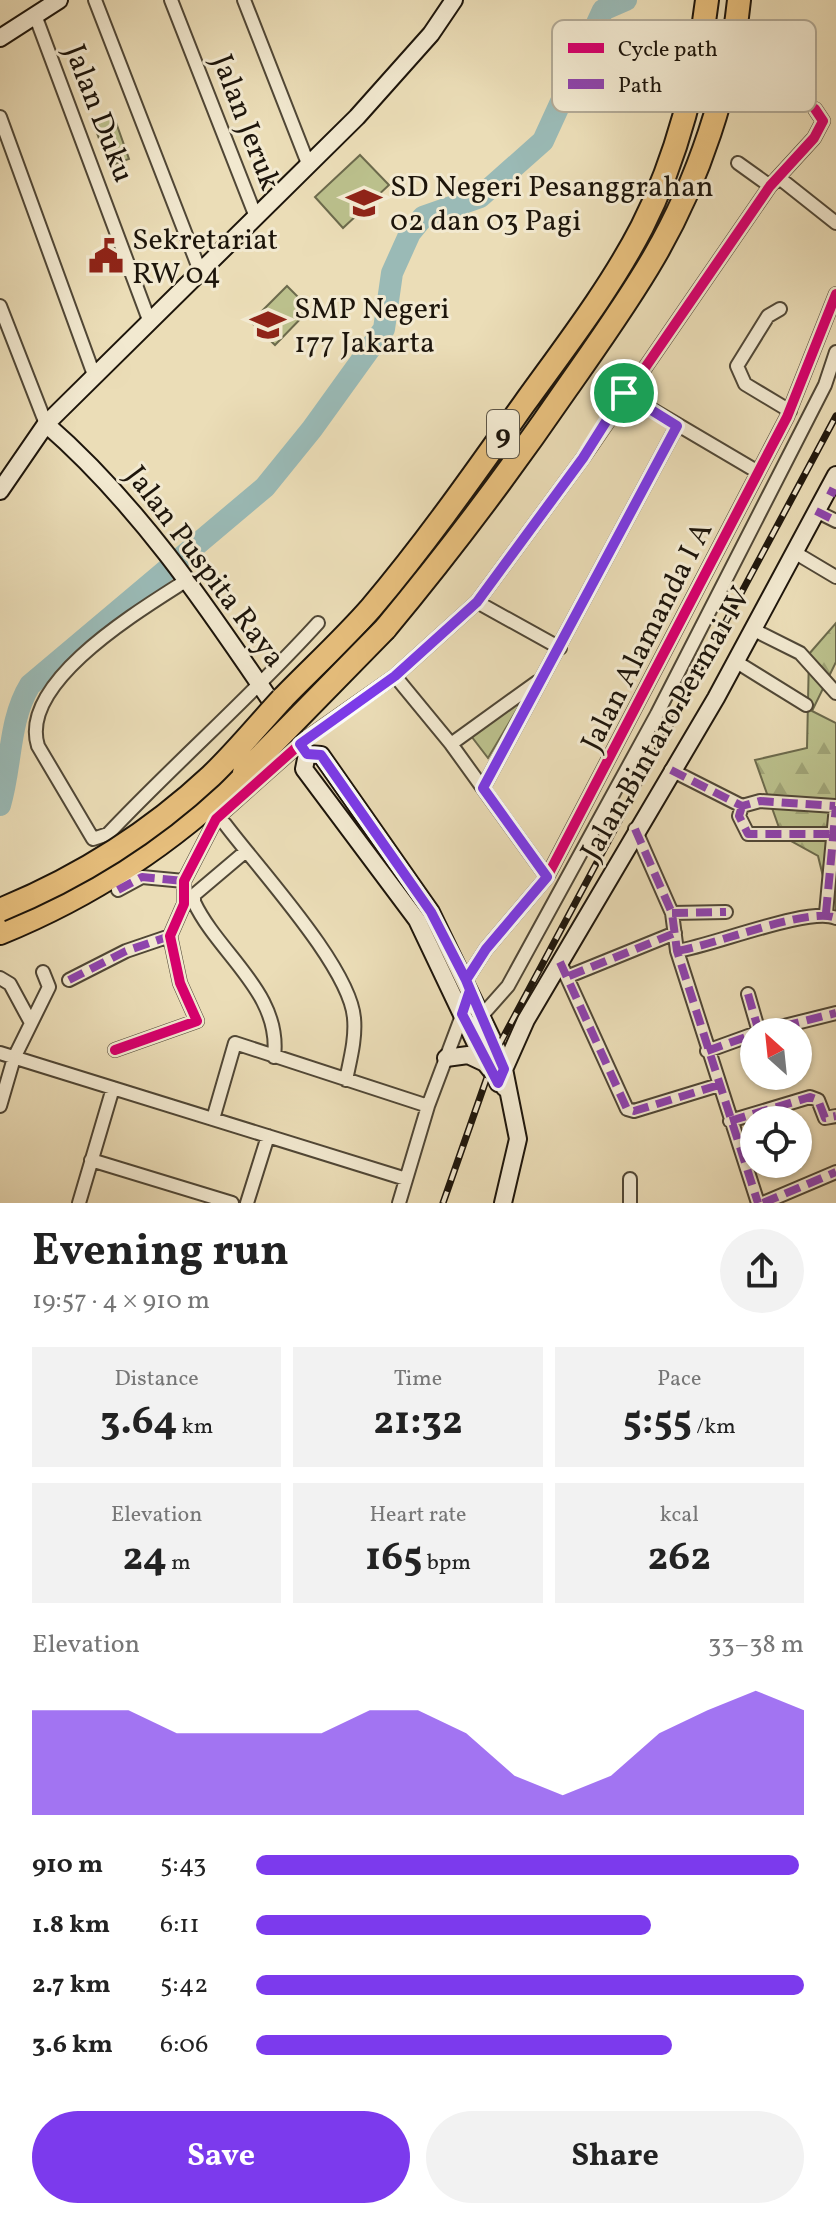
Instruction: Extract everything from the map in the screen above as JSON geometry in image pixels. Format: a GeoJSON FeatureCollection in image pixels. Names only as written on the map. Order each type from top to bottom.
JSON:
{"type":"FeatureCollection","features":[{"type":"Feature","properties":{"kind":"highway","name":"9"},"geometry":{"type":"LineString","coordinates":[[704,20],[707,0]]}},
{"type":"Feature","properties":{"kind":"highway","name":"9"},"geometry":{"type":"LineString","coordinates":[[736,20],[739,0]]}},
{"type":"Feature","properties":{"kind":"highway","name":"9"},"geometry":{"type":"LineString","coordinates":[[0,910],[76,874],[163,817],[212,775],[369,610],[561,352],[643,224],[684,112]]}},
{"type":"Feature","properties":{"kind":"highway","name":"9"},"geometry":{"type":"LineString","coordinates":[[0,933],[40,917],[111,878],[176,833],[244,773],[385,629],[525,449],[655,256],[686,192],[714,112]]}},
{"type":"Feature","properties":{"kind":"main road"},"geometry":{"type":"LineString","coordinates":[[0,38],[59,0]]}},
{"type":"Feature","properties":{"kind":"main road"},"geometry":{"type":"LineString","coordinates":[[0,491],[46,424],[309,166],[396,76],[454,0]]}},
{"type":"Feature","properties":{"kind":"main road","name":"Jalan Puspita Raya"},"geometry":{"type":"LineString","coordinates":[[46,424],[93,465],[186,578],[304,749]]}},
{"type":"Feature","properties":{"kind":"main road","name":"Jalan Bintaro Permai IV"},"geometry":{"type":"LineString","coordinates":[[503,1080],[519,1033],[565,969],[635,829],[735,661],[836,475]]}},
{"type":"Feature","properties":{"kind":"main road"},"geometry":{"type":"LineString","coordinates":[[503,1080],[484,1060],[471,1019],[468,985],[424,901],[321,755],[304,749],[304,769],[417,920],[471,1019],[503,1080],[518,1139],[503,1203]]}},
{"type":"Feature","properties":{"kind":"main road"},"geometry":{"type":"LineString","coordinates":[[447,1056],[468,1055],[484,1060]]}},
{"type":"Feature","properties":{"kind":"street"},"geometry":{"type":"LineString","coordinates":[[95,0],[200,271]]}},
{"type":"Feature","properties":{"kind":"street","name":"Jalan Jeruk"},"geometry":{"type":"LineString","coordinates":[[171,0],[256,217]]}},
{"type":"Feature","properties":{"kind":"street"},"geometry":{"type":"LineString","coordinates":[[244,0],[309,166]]}},
{"type":"Feature","properties":{"kind":"street","name":"Jalan Duku"},"geometry":{"type":"LineString","coordinates":[[35,15],[149,320]]}},
{"type":"Feature","properties":{"kind":"street"},"geometry":{"type":"LineString","coordinates":[[115,1050],[197,1021],[180,983],[170,936],[184,904],[184,881],[216,819],[395,676],[477,602],[583,458],[624,393],[774,181],[820,129],[823,121],[816,110]]}},
{"type":"Feature","properties":{"kind":"street"},"geometry":{"type":"LineString","coordinates":[[0,117],[94,375]]}},
{"type":"Feature","properties":{"kind":"street"},"geometry":{"type":"LineString","coordinates":[[738,163],[774,181],[836,223]]}},
{"type":"Feature","properties":{"kind":"street","name":"Jalan Alamanda I A"},"geometry":{"type":"LineString","coordinates":[[468,985],[486,949],[547,877],[790,411],[836,294]]}},
{"type":"Feature","properties":{"kind":"street"},"geometry":{"type":"LineString","coordinates":[[0,306],[46,424]]}},
{"type":"Feature","properties":{"kind":"street"},"geometry":{"type":"LineString","coordinates":[[780,309],[768,316],[737,366],[745,384],[790,411]]}},
{"type":"Feature","properties":{"kind":"street"},"geometry":{"type":"LineString","coordinates":[[399,1203],[428,1106],[447,1056],[471,1019],[508,986],[657,714],[825,385],[836,352]]}},
{"type":"Feature","properties":{"kind":"street"},"geometry":{"type":"LineString","coordinates":[[624,393],[758,472]]}},
{"type":"Feature","properties":{"kind":"street"},"geometry":{"type":"LineString","coordinates":[[483,788],[677,426]]}},
{"type":"Feature","properties":{"kind":"street"},"geometry":{"type":"LineString","coordinates":[[816,511],[836,521]]}},
{"type":"Feature","properties":{"kind":"street"},"geometry":{"type":"LineString","coordinates":[[794,552],[836,577]]}},
{"type":"Feature","properties":{"kind":"street"},"geometry":{"type":"LineString","coordinates":[[186,578],[111,633],[55,683],[43,700],[34,736],[89,836],[96,840],[108,834],[173,765],[261,686],[318,623]]}},
{"type":"Feature","properties":{"kind":"street"},"geometry":{"type":"LineString","coordinates":[[477,602],[560,648]]}},
{"type":"Feature","properties":{"kind":"street"},"geometry":{"type":"LineString","coordinates":[[752,629],[800,653],[828,689],[836,693]]}},
{"type":"Feature","properties":{"kind":"street"},"geometry":{"type":"LineString","coordinates":[[735,661],[806,705]]}},
{"type":"Feature","properties":{"kind":"street"},"geometry":{"type":"LineString","coordinates":[[395,676],[451,744],[547,877]]}},
{"type":"Feature","properties":{"kind":"street"},"geometry":{"type":"LineString","coordinates":[[451,744],[540,680]]}},
{"type":"Feature","properties":{"kind":"street"},"geometry":{"type":"LineString","coordinates":[[671,770],[742,806],[760,801],[836,806],[832,834],[831,916],[677,951]]}},
{"type":"Feature","properties":{"kind":"street"},"geometry":{"type":"LineString","coordinates":[[742,806],[739,816],[748,834],[832,834]]}},
{"type":"Feature","properties":{"kind":"street"},"geometry":{"type":"LineString","coordinates":[[225,824],[314,939],[348,997],[354,1015],[354,1040],[346,1080]]}},
{"type":"Feature","properties":{"kind":"street"},"geometry":{"type":"LineString","coordinates":[[635,829],[672,913],[677,951],[707,1051],[761,1203],[836,1172]]}},
{"type":"Feature","properties":{"kind":"street"},"geometry":{"type":"LineString","coordinates":[[246,851],[198,891],[194,902],[262,998],[276,1037],[274,1057]]}},
{"type":"Feature","properties":{"kind":"street"},"geometry":{"type":"LineString","coordinates":[[118,890],[142,877],[184,881]]}},
{"type":"Feature","properties":{"kind":"street"},"geometry":{"type":"LineString","coordinates":[[672,913],[726,912]]}},
{"type":"Feature","properties":{"kind":"street"},"geometry":{"type":"LineString","coordinates":[[675,933],[565,969],[620,1100],[634,1111],[719,1085]]}},
{"type":"Feature","properties":{"kind":"street"},"geometry":{"type":"LineString","coordinates":[[69,980],[126,951],[170,936]]}},
{"type":"Feature","properties":{"kind":"street"},"geometry":{"type":"LineString","coordinates":[[0,1106],[14,1058],[49,987],[43,972]]}},
{"type":"Feature","properties":{"kind":"street"},"geometry":{"type":"LineString","coordinates":[[0,978],[10,984],[30,1021]]}},
{"type":"Feature","properties":{"kind":"street"},"geometry":{"type":"LineString","coordinates":[[748,994],[754,1018]]}},
{"type":"Feature","properties":{"kind":"street"},"geometry":{"type":"LineString","coordinates":[[812,1019],[836,1013]]}},
{"type":"Feature","properties":{"kind":"street"},"geometry":{"type":"LineString","coordinates":[[707,1051],[740,1039]]}},
{"type":"Feature","properties":{"kind":"street"},"geometry":{"type":"LineString","coordinates":[[213,1119],[235,1043],[428,1106]]}},
{"type":"Feature","properties":{"kind":"street"},"geometry":{"type":"LineString","coordinates":[[0,1053],[406,1179]]}},
{"type":"Feature","properties":{"kind":"street"},"geometry":{"type":"LineString","coordinates":[[79,1203],[113,1088]]}},
{"type":"Feature","properties":{"kind":"street"},"geometry":{"type":"LineString","coordinates":[[730,1121],[810,1097],[818,1100],[825,1118],[836,1116]]}},
{"type":"Feature","properties":{"kind":"street"},"geometry":{"type":"LineString","coordinates":[[247,1203],[268,1136]]}},
{"type":"Feature","properties":{"kind":"street"},"geometry":{"type":"LineString","coordinates":[[91,1160],[232,1203]]}},
{"type":"Feature","properties":{"kind":"street"},"geometry":{"type":"LineString","coordinates":[[630,1179],[630,1203]]}},
{"type":"Feature","properties":{"kind":"green space"},"geometry":{"type":"Polygon","coordinates":[[[113,114],[129,159],[109,166],[93,122],[113,114]]]}},
{"type":"Feature","properties":{"kind":"green space"},"geometry":{"type":"Polygon","coordinates":[[[360,155],[389,185],[343,228],[315,197],[360,155]]]}},
{"type":"Feature","properties":{"kind":"green space"},"geometry":{"type":"Polygon","coordinates":[[[287,286],[310,309],[275,345],[251,322],[287,286]]]}},
{"type":"Feature","properties":{"kind":"green space"},"geometry":{"type":"Polygon","coordinates":[[[836,623],[836,662],[812,711],[836,723],[836,912],[831,909],[818,856],[782,836],[755,760],[807,748],[809,654],[836,623]]]}},
{"type":"Feature","properties":{"kind":"green space"},"geometry":{"type":"Polygon","coordinates":[[[534,681],[488,758],[465,728],[534,681]]]}},
{"type":"Feature","properties":{"kind":"waterway"},"geometry":{"type":"LineString","coordinates":[[598,20],[603,10],[626,0]]}},
{"type":"Feature","properties":{"kind":"waterway"},"geometry":{"type":"LineString","coordinates":[[0,805],[14,728],[30,685],[265,487],[312,429],[384,329],[392,273],[410,233],[423,217],[480,197],[543,141],[556,112]]}},
{"type":"Feature","properties":{"kind":"railway"},"geometry":{"type":"LineString","coordinates":[[443,1203],[497,1049],[836,416]]}},
{"type":"Feature","properties":{"kind":"marked path"},"geometry":{"type":"LineString","coordinates":[[828,490],[836,494]]}},
{"type":"Feature","properties":{"kind":"marked path"},"geometry":{"type":"LineString","coordinates":[[816,511],[836,521]]}},
{"type":"Feature","properties":{"kind":"marked path"},"geometry":{"type":"LineString","coordinates":[[671,770],[742,806],[760,801],[835,806]]}},
{"type":"Feature","properties":{"kind":"marked path"},"geometry":{"type":"LineString","coordinates":[[742,806],[739,816],[748,834],[832,834]]}},
{"type":"Feature","properties":{"kind":"marked path"},"geometry":{"type":"LineString","coordinates":[[826,913],[836,806]]}},
{"type":"Feature","properties":{"kind":"marked path"},"geometry":{"type":"LineString","coordinates":[[635,829],[672,913],[677,951],[758,1203]]}},
{"type":"Feature","properties":{"kind":"marked path"},"geometry":{"type":"LineString","coordinates":[[118,890],[142,877],[184,881]]}},
{"type":"Feature","properties":{"kind":"marked path"},"geometry":{"type":"LineString","coordinates":[[672,913],[726,912]]}},
{"type":"Feature","properties":{"kind":"marked path"},"geometry":{"type":"LineString","coordinates":[[677,951],[805,917],[836,918]]}},
{"type":"Feature","properties":{"kind":"marked path"},"geometry":{"type":"LineString","coordinates":[[569,976],[675,933]]}},
{"type":"Feature","properties":{"kind":"marked path"},"geometry":{"type":"LineString","coordinates":[[69,980],[126,951],[170,936]]}},
{"type":"Feature","properties":{"kind":"marked path"},"geometry":{"type":"LineString","coordinates":[[560,962],[627,1109],[634,1111],[719,1085]]}},
{"type":"Feature","properties":{"kind":"marked path"},"geometry":{"type":"LineString","coordinates":[[748,994],[755,1018]]}},
{"type":"Feature","properties":{"kind":"marked path"},"geometry":{"type":"LineString","coordinates":[[812,1019],[836,1013]]}},
{"type":"Feature","properties":{"kind":"marked path"},"geometry":{"type":"LineString","coordinates":[[707,1051],[740,1039]]}},
{"type":"Feature","properties":{"kind":"marked path"},"geometry":{"type":"LineString","coordinates":[[730,1121],[810,1097],[818,1100],[825,1118],[836,1116]]}},
{"type":"Feature","properties":{"kind":"marked path"},"geometry":{"type":"LineString","coordinates":[[763,1203],[836,1172]]}},
{"type":"Feature","properties":{"kind":"cycle path"},"geometry":{"type":"LineString","coordinates":[[115,1050],[197,1021],[180,983],[170,936],[184,904],[184,881],[216,819],[308,737],[395,676],[477,602],[583,458],[770,186],[814,138],[823,121],[816,110]]}},
{"type":"Feature","properties":{"kind":"cycle path"},"geometry":{"type":"LineString","coordinates":[[466,980],[486,949],[547,877],[787,417],[836,294]]}},
{"type":"Feature","properties":{"kind":"place","name":"SD Negeri Pesanggrahan 02 dan 03 Pagi"},"geometry":{"type":"Point","coordinates":[364,203]}},
{"type":"Feature","properties":{"kind":"place","name":"Sekretariat RW 04"},"geometry":{"type":"Point","coordinates":[106,256]}},
{"type":"Feature","properties":{"kind":"place","name":"SMP Negeri 177 Jakarta"},"geometry":{"type":"Point","coordinates":[268,325]}},
{"type":"Feature","properties":{"kind":"route"},"geometry":{"type":"LineString","coordinates":[[624,393],[583,458],[477,602],[395,676],[300,744],[307,754],[321,755],[431,912],[466,980],[497,1049],[504,1069],[498,1083],[462,1014],[470,990],[466,980],[486,949],[547,877],[483,788],[677,426],[624,393]]}}]}
